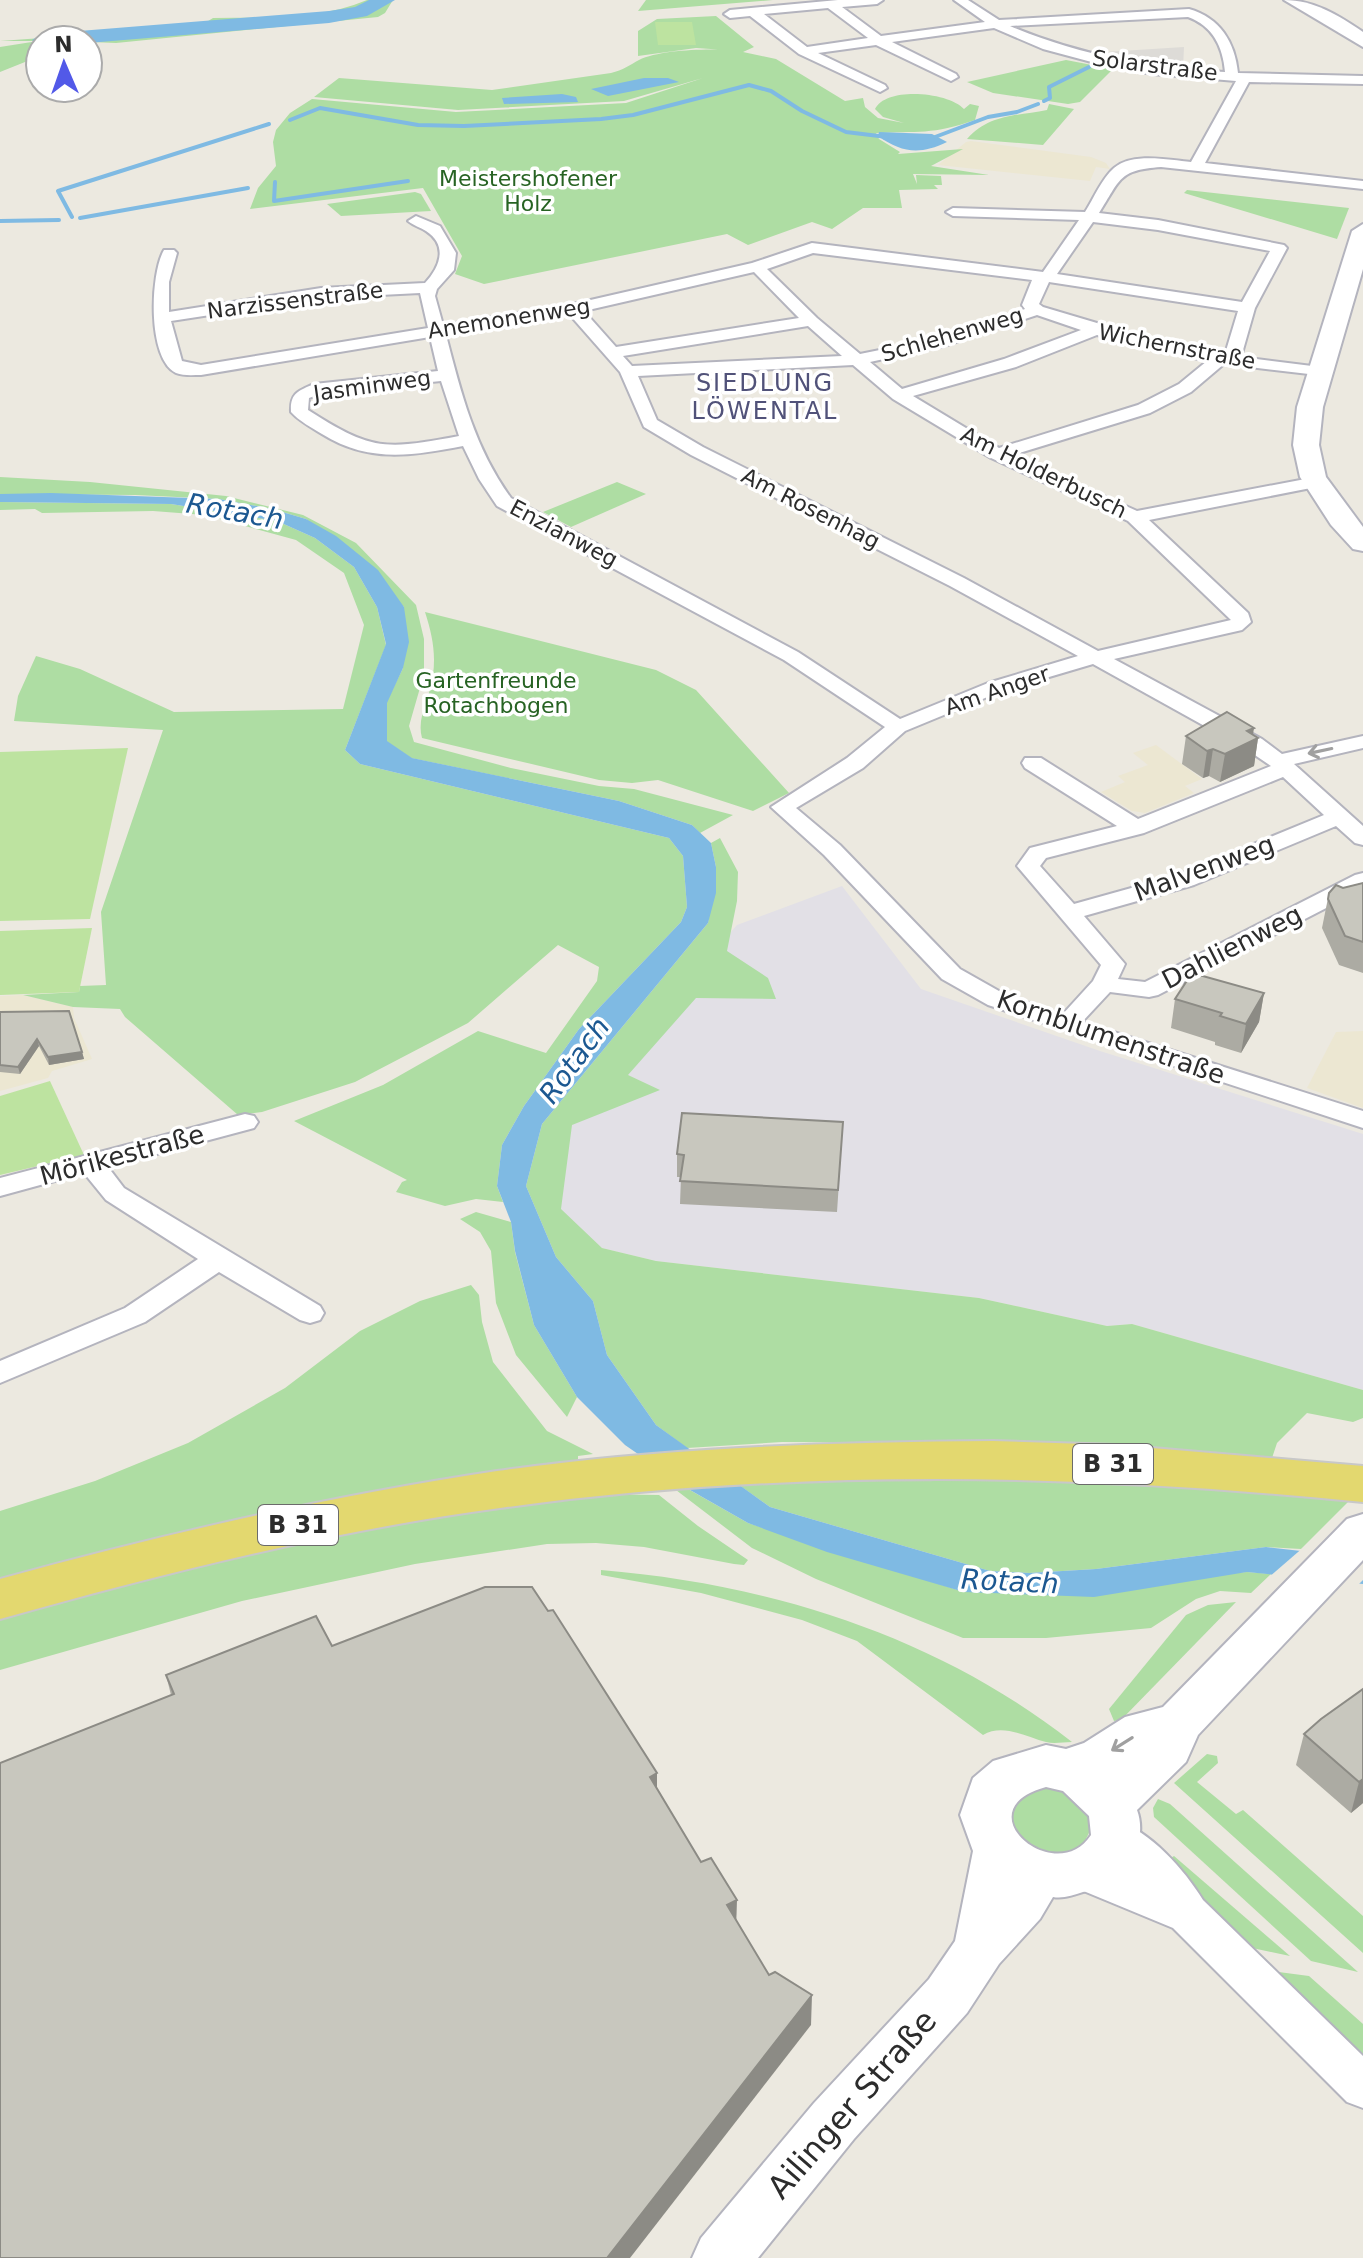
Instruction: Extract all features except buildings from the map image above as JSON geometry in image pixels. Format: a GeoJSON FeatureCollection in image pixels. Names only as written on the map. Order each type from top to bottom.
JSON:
{"type":"FeatureCollection","features":[{"type":"Feature","properties":{"kind":"main road"},"geometry":{"type":"LineString","coordinates":[[1293,0],[1341,25],[1363,41]]}},
{"type":"Feature","properties":{"kind":"main road"},"geometry":{"type":"LineString","coordinates":[[1361,245],[1310,407],[1306,445],[1316,482],[1345,525],[1363,543]]}},
{"type":"Feature","properties":{"kind":"main road","name":"B 31"},"geometry":{"type":"LineString","coordinates":[[0,1599],[186,1549],[320,1520],[489,1491],[602,1477],[782,1463],[1012,1460],[1259,1472],[1363,1484]]}},
{"type":"Feature","properties":{"kind":"main road","name":"Ailinger Straße"},"geometry":{"type":"LineString","coordinates":[[721,2258],[834,2121],[948,1996],[980,1948],[1070,1847],[1169,1748],[1177,1725],[1363,1531]]}},
{"type":"Feature","properties":{"kind":"main road"},"geometry":{"type":"LineString","coordinates":[[1068,1769],[1101,1757],[1142,1731],[1177,1725]]}},
{"type":"Feature","properties":{"kind":"main road"},"geometry":{"type":"LineString","coordinates":[[1046,1766],[1068,1769],[1097,1789],[1070,1847],[985,1826],[988,1797],[996,1785],[1022,1769],[1046,1766]]}},
{"type":"Feature","properties":{"kind":"street"},"geometry":{"type":"LineString","coordinates":[[730,14],[877,0]]}},
{"type":"Feature","properties":{"kind":"street","name":"Solarstraße"},"geometry":{"type":"LineString","coordinates":[[960,0],[993,24],[1060,50],[1096,60],[1238,76],[1363,80]]}},
{"type":"Feature","properties":{"kind":"street"},"geometry":{"type":"LineString","coordinates":[[831,5],[881,42],[951,77]]}},
{"type":"Feature","properties":{"kind":"street"},"geometry":{"type":"LineString","coordinates":[[753,12],[804,51],[880,88]]}},
{"type":"Feature","properties":{"kind":"street"},"geometry":{"type":"LineString","coordinates":[[804,51],[993,24],[1102,16],[1195,14],[1226,40],[1242,87],[1196,166]]}},
{"type":"Feature","properties":{"kind":"street"},"geometry":{"type":"LineString","coordinates":[[1037,310],[1030,305],[1033,290],[1047,277],[1120,170],[1133,165],[1161,163],[1196,166],[1363,185]]}},
{"type":"Feature","properties":{"kind":"street"},"geometry":{"type":"LineString","coordinates":[[953,212],[1088,216],[1158,225],[1279,248],[1247,308],[1226,358],[1185,388],[1144,409],[997,454]]}},
{"type":"Feature","properties":{"kind":"street"},"geometry":{"type":"LineString","coordinates":[[416,221],[435,229],[448,253],[446,270],[429,288]]}},
{"type":"Feature","properties":{"kind":"street","name":"Anemonenweg"},"geometry":{"type":"LineString","coordinates":[[161,318],[174,363],[182,369],[201,370],[573,309],[757,267],[812,248],[1047,277]]}},
{"type":"Feature","properties":{"kind":"street"},"geometry":{"type":"LineString","coordinates":[[161,318],[159,277],[169,253]]}},
{"type":"Feature","properties":{"kind":"street","name":"Am Holderbusch"},"geometry":{"type":"LineString","coordinates":[[757,267],[854,360],[899,395],[997,454],[1135,517],[1241,617],[1241,622],[1235,626]]}},
{"type":"Feature","properties":{"kind":"street"},"geometry":{"type":"LineString","coordinates":[[1047,277],[1247,308]]}},
{"type":"Feature","properties":{"kind":"street","name":"Narzissenstraße"},"geometry":{"type":"LineString","coordinates":[[161,318],[321,293],[429,288]]}},
{"type":"Feature","properties":{"kind":"street","name":"Enzianweg"},"geometry":{"type":"LineString","coordinates":[[429,288],[427,296],[468,440],[487,481],[504,502],[791,656],[898,727]]}},
{"type":"Feature","properties":{"kind":"street","name":"Am Rosenhag"},"geometry":{"type":"LineString","coordinates":[[573,309],[628,371],[650,423],[697,451],[1096,657],[1254,744],[1363,838]]}},
{"type":"Feature","properties":{"kind":"street","name":"Wichernstraße"},"geometry":{"type":"LineString","coordinates":[[1037,310],[1094,330],[1226,358],[1320,372]]}},
{"type":"Feature","properties":{"kind":"street","name":"Schlehenweg"},"geometry":{"type":"LineString","coordinates":[[628,371],[854,360],[938,343],[1037,310]]}},
{"type":"Feature","properties":{"kind":"street"},"geometry":{"type":"LineString","coordinates":[[614,352],[811,321]]}},
{"type":"Feature","properties":{"kind":"street"},"geometry":{"type":"LineString","coordinates":[[899,395],[1010,363],[1094,330]]}},
{"type":"Feature","properties":{"kind":"street","name":"Jasminweg"},"geometry":{"type":"LineString","coordinates":[[448,375],[320,388],[302,395],[298,406],[300,412],[353,444],[374,450],[409,449],[468,440]]}},
{"type":"Feature","properties":{"kind":"street"},"geometry":{"type":"LineString","coordinates":[[1135,517],[1316,482]]}},
{"type":"Feature","properties":{"kind":"street","name":"Am Anger"},"geometry":{"type":"LineString","coordinates":[[782,807],[855,763],[898,727],[995,687],[1096,657],[1235,626]]}},
{"type":"Feature","properties":{"kind":"street"},"geometry":{"type":"LineString","coordinates":[[1066,1025],[1104,984],[1113,964],[1028,866],[1038,853],[1136,828],[1281,765],[1363,742]]}},
{"type":"Feature","properties":{"kind":"street"},"geometry":{"type":"LineString","coordinates":[[1033,763],[1136,828]]}},
{"type":"Feature","properties":{"kind":"street","name":"Kornblumenstraße"},"geometry":{"type":"LineString","coordinates":[[782,807],[832,850],[951,974],[997,1000],[1363,1120]]}},
{"type":"Feature","properties":{"kind":"street","name":"Malvenweg"},"geometry":{"type":"LineString","coordinates":[[1068,913],[1186,880],[1338,817]]}},
{"type":"Feature","properties":{"kind":"street","name":"Dahlienweg"},"geometry":{"type":"LineString","coordinates":[[1104,984],[1149,990],[1363,880]]}},
{"type":"Feature","properties":{"kind":"street","name":"Mörikestraße"},"geometry":{"type":"LineString","coordinates":[[0,1187],[245,1122]]}},
{"type":"Feature","properties":{"kind":"street"},"geometry":{"type":"LineString","coordinates":[[92,1165],[115,1194],[310,1313]]}},
{"type":"Feature","properties":{"kind":"street"},"geometry":{"type":"LineString","coordinates":[[0,1373],[135,1315],[218,1259]]}},
{"type":"Feature","properties":{"kind":"street"},"geometry":{"type":"LineString","coordinates":[[1070,1847],[1188,1914],[1363,2087]]}},
{"type":"Feature","properties":{"kind":"shaded area"},"geometry":{"type":"Polygon","coordinates":[[[1184,47],[1183,69],[1124,63],[1089,53],[1184,47]]]}},
{"type":"Feature","properties":{"kind":"shaded area"},"geometry":{"type":"Polygon","coordinates":[[[971,141],[1091,157],[1106,163],[1110,169],[1096,167],[1090,181],[938,165],[971,141]]]}},
{"type":"Feature","properties":{"kind":"shaded area"},"geometry":{"type":"Polygon","coordinates":[[[1156,745],[1202,779],[1185,786],[1194,793],[1145,813],[1132,811],[1101,792],[1125,782],[1118,776],[1148,765],[1133,753],[1156,745]]]}},
{"type":"Feature","properties":{"kind":"shaded area"},"geometry":{"type":"Polygon","coordinates":[[[842,886],[921,989],[1100,1051],[1363,1134],[1363,1390],[1132,1324],[1107,1326],[979,1298],[656,1261],[602,1248],[553,1208],[567,1117],[737,925],[842,886]]]}},
{"type":"Feature","properties":{"kind":"shaded area"},"geometry":{"type":"Polygon","coordinates":[[[23,995],[73,1007],[74,1018],[92,1059],[52,1071],[48,1078],[0,1091],[0,996],[23,995]]]}},
{"type":"Feature","properties":{"kind":"shaded area"},"geometry":{"type":"Polygon","coordinates":[[[1363,1031],[1363,1108],[1307,1088],[1336,1032],[1363,1031]]]}},
{"type":"Feature","properties":{"kind":"green space"},"geometry":{"type":"Polygon","coordinates":[[[367,0],[393,0],[385,13],[378,17],[104,43],[104,34],[167,29],[205,23],[213,18],[311,14],[367,0]]]}},
{"type":"Feature","properties":{"kind":"green space"},"geometry":{"type":"Polygon","coordinates":[[[646,0],[773,0],[638,11],[646,0]]]}},
{"type":"Feature","properties":{"kind":"green space","name":"Meistershofener Holz"},"geometry":{"type":"Polygon","coordinates":[[[716,16],[754,47],[743,52],[776,59],[845,101],[863,98],[865,107],[878,118],[904,123],[883,117],[875,109],[881,102],[904,94],[932,95],[964,109],[970,104],[979,106],[975,120],[960,125],[925,131],[876,133],[879,139],[900,152],[898,154],[963,149],[931,166],[989,175],[913,174],[917,184],[916,175],[941,176],[942,185],[934,185],[938,189],[899,190],[902,208],[863,208],[832,229],[812,222],[748,245],[727,234],[484,284],[455,274],[462,256],[423,188],[250,209],[258,188],[276,166],[273,142],[276,130],[290,113],[312,99],[456,112],[626,103],[703,78],[624,101],[458,110],[314,97],[339,78],[492,90],[611,73],[649,56],[689,50],[722,50],[696,48],[638,56],[638,31],[657,19],[716,16]]]}},
{"type":"Feature","properties":{"kind":"green space"},"geometry":{"type":"Polygon","coordinates":[[[655,22],[692,22],[696,45],[658,45],[655,22]]]}},
{"type":"Feature","properties":{"kind":"green space"},"geometry":{"type":"Polygon","coordinates":[[[24,43],[24,62],[0,72],[0,47],[24,43]]]}},
{"type":"Feature","properties":{"kind":"green space"},"geometry":{"type":"Polygon","coordinates":[[[1066,60],[1113,69],[1080,102],[1068,104],[993,93],[967,82],[1066,60]]]}},
{"type":"Feature","properties":{"kind":"green space"},"geometry":{"type":"Polygon","coordinates":[[[1049,104],[1074,109],[1043,145],[967,139],[994,120],[1047,110],[1049,104]]]}},
{"type":"Feature","properties":{"kind":"green space"},"geometry":{"type":"Polygon","coordinates":[[[1187,190],[1349,208],[1337,239],[1184,193],[1187,190]]]}},
{"type":"Feature","properties":{"kind":"green space"},"geometry":{"type":"Polygon","coordinates":[[[415,192],[421,194],[431,211],[341,216],[327,204],[415,192]]]}},
{"type":"Feature","properties":{"kind":"green space"},"geometry":{"type":"Polygon","coordinates":[[[0,477],[90,482],[226,496],[303,515],[356,543],[416,605],[424,639],[424,674],[409,726],[414,742],[511,768],[599,786],[634,789],[733,815],[700,833],[692,825],[619,801],[411,758],[386,741],[386,703],[403,668],[404,607],[306,519],[219,499],[0,494],[0,477]]]}},
{"type":"Feature","properties":{"kind":"green space"},"geometry":{"type":"Polygon","coordinates":[[[617,482],[646,494],[571,527],[543,512],[617,482]]]}},
{"type":"Feature","properties":{"kind":"green space"},"geometry":{"type":"Polygon","coordinates":[[[0,502],[171,504],[277,521],[315,538],[354,567],[377,607],[386,645],[345,750],[360,764],[669,838],[683,856],[687,907],[681,922],[579,1029],[524,1106],[502,1145],[497,1186],[503,1202],[476,1199],[445,1206],[396,1192],[407,1180],[294,1121],[383,1085],[478,1031],[546,1053],[597,981],[599,967],[558,945],[468,1023],[355,1082],[262,1112],[238,1115],[125,1017],[120,1009],[73,1007],[23,995],[79,992],[80,986],[106,985],[101,912],[163,730],[14,721],[18,696],[36,656],[80,669],[174,712],[343,709],[364,625],[344,573],[296,540],[205,515],[153,511],[42,513],[35,509],[0,510],[0,502]]]}},
{"type":"Feature","properties":{"kind":"green space","name":"Gartenfreunde Rotachbogen"},"geometry":{"type":"Polygon","coordinates":[[[425,612],[656,670],[696,690],[789,793],[753,811],[658,780],[632,783],[599,780],[422,738],[422,714],[432,683],[434,659],[425,612]]]}},
{"type":"Feature","properties":{"kind":"green space"},"geometry":{"type":"Polygon","coordinates":[[[128,748],[90,919],[0,921],[0,752],[128,748]]]}},
{"type":"Feature","properties":{"kind":"green space"},"geometry":{"type":"Polygon","coordinates":[[[720,838],[738,872],[737,901],[727,951],[768,978],[776,999],[696,998],[628,1075],[660,1090],[572,1125],[561,1209],[602,1248],[656,1261],[979,1298],[1107,1326],[1132,1324],[1363,1390],[1363,1418],[1353,1422],[1307,1413],[1277,1443],[1271,1461],[1004,1443],[782,1442],[687,1448],[656,1425],[607,1355],[593,1301],[556,1257],[526,1186],[542,1124],[708,923],[716,867],[711,843],[720,838]]]}},
{"type":"Feature","properties":{"kind":"green space"},"geometry":{"type":"Polygon","coordinates":[[[92,928],[79,992],[0,995],[0,931],[92,928]]]}},
{"type":"Feature","properties":{"kind":"green space"},"geometry":{"type":"Polygon","coordinates":[[[50,1081],[84,1155],[0,1175],[0,1096],[50,1081]]]}},
{"type":"Feature","properties":{"kind":"green space"},"geometry":{"type":"Polygon","coordinates":[[[476,1212],[511,1222],[515,1252],[534,1325],[577,1397],[567,1417],[516,1355],[496,1303],[491,1251],[480,1232],[460,1219],[476,1212]]]}},
{"type":"Feature","properties":{"kind":"green space"},"geometry":{"type":"Polygon","coordinates":[[[471,1285],[479,1295],[482,1322],[493,1362],[547,1431],[593,1454],[578,1456],[578,1461],[542,1465],[541,1469],[0,1585],[0,1511],[95,1481],[188,1443],[285,1388],[360,1331],[420,1301],[471,1285]]]}},
{"type":"Feature","properties":{"kind":"green space"},"geometry":{"type":"Polygon","coordinates":[[[1003,1477],[1354,1496],[1301,1549],[1266,1547],[1096,1569],[1029,1573],[990,1571],[770,1507],[739,1485],[1003,1477]]]}},
{"type":"Feature","properties":{"kind":"green space"},"geometry":{"type":"Polygon","coordinates":[[[688,1489],[748,1523],[964,1592],[1247,1572],[1271,1574],[1251,1593],[1220,1591],[1196,1599],[1151,1628],[1046,1638],[963,1638],[816,1579],[752,1548],[676,1490],[688,1489]]]}},
{"type":"Feature","properties":{"kind":"green space"},"geometry":{"type":"Polygon","coordinates":[[[592,1494],[659,1495],[748,1560],[744,1565],[644,1547],[596,1543],[547,1544],[415,1564],[242,1601],[0,1670],[0,1617],[289,1543],[454,1511],[592,1494]]]}},
{"type":"Feature","properties":{"kind":"green space"},"geometry":{"type":"Polygon","coordinates":[[[601,1570],[727,1588],[849,1622],[965,1672],[1020,1705],[1072,1742],[1049,1743],[998,1730],[983,1735],[857,1641],[802,1620],[701,1593],[601,1575],[601,1570]]]}},
{"type":"Feature","properties":{"kind":"green space"},"geometry":{"type":"Polygon","coordinates":[[[1236,1602],[1121,1720],[1114,1721],[1109,1709],[1186,1615],[1208,1605],[1236,1602]]]}},
{"type":"Feature","properties":{"kind":"green space"},"geometry":{"type":"Polygon","coordinates":[[[1207,1754],[1217,1756],[1218,1763],[1197,1782],[1236,1814],[1243,1810],[1363,1916],[1363,1953],[1174,1783],[1207,1754]]]}},
{"type":"Feature","properties":{"kind":"green space"},"geometry":{"type":"Polygon","coordinates":[[[1046,1788],[1070,1795],[1088,1813],[1087,1837],[1077,1848],[1063,1854],[1033,1848],[1021,1838],[1014,1826],[1014,1811],[1023,1795],[1046,1788]]]}},
{"type":"Feature","properties":{"kind":"green space"},"geometry":{"type":"Polygon","coordinates":[[[1158,1799],[1170,1804],[1358,1972],[1311,1961],[1154,1817],[1153,1808],[1158,1799]]]}},
{"type":"Feature","properties":{"kind":"green space"},"geometry":{"type":"Polygon","coordinates":[[[1174,1856],[1290,1956],[1243,1946],[1161,1864],[1174,1856]]]}},
{"type":"Feature","properties":{"kind":"green space"},"geometry":{"type":"Polygon","coordinates":[[[1271,1971],[1309,1976],[1363,2024],[1363,2062],[1271,1971]]]}},
{"type":"Feature","properties":{"kind":"water"},"geometry":{"type":"Polygon","coordinates":[[[644,78],[668,78],[679,82],[608,96],[591,89],[644,78]]]}},
{"type":"Feature","properties":{"kind":"water"},"geometry":{"type":"Polygon","coordinates":[[[562,94],[576,97],[578,102],[504,104],[502,98],[562,94]]]}},
{"type":"Feature","properties":{"kind":"water"},"geometry":{"type":"Polygon","coordinates":[[[879,132],[932,134],[947,142],[928,149],[903,149],[878,136],[879,132]]]}},
{"type":"Feature","properties":{"kind":"water"},"geometry":{"type":"Polygon","coordinates":[[[0,494],[219,499],[306,519],[336,536],[378,570],[404,607],[409,642],[403,668],[387,703],[387,741],[412,758],[619,801],[692,825],[711,843],[716,867],[716,893],[708,923],[542,1124],[526,1186],[556,1257],[593,1301],[607,1355],[656,1425],[770,1507],[990,1571],[1029,1573],[1096,1569],[1266,1547],[1363,1558],[1363,1584],[1247,1572],[1094,1597],[964,1592],[827,1552],[748,1523],[690,1490],[625,1445],[577,1397],[534,1325],[515,1251],[511,1222],[497,1186],[502,1145],[524,1106],[579,1029],[681,922],[687,907],[683,856],[669,838],[360,764],[345,750],[386,644],[377,607],[354,567],[315,538],[277,521],[171,504],[0,502],[0,494]]]}},
{"type":"Feature","properties":{"kind":"pier"},"geometry":{"type":"Polygon","coordinates":[[[1305,1546],[1363,1554],[1363,1580],[1356,1587],[1268,1578],[1305,1546]]]}},
{"type":"Feature","properties":{"kind":"waterway","name":"Rotach"},"geometry":{"type":"LineString","coordinates":[[104,35],[329,17],[360,12],[385,0]]}},
{"type":"Feature","properties":{"kind":"waterway"},"geometry":{"type":"LineString","coordinates":[[1044,101],[1050,98],[1049,87],[1089,67]]}},
{"type":"Feature","properties":{"kind":"waterway"},"geometry":{"type":"LineString","coordinates":[[290,120],[320,108],[418,125],[464,126],[601,119],[633,115],[749,85],[771,91],[802,111],[846,132],[887,137]]}},
{"type":"Feature","properties":{"kind":"waterway"},"geometry":{"type":"LineString","coordinates":[[935,137],[988,117],[1017,112],[1038,104]]}},
{"type":"Feature","properties":{"kind":"waterway"},"geometry":{"type":"LineString","coordinates":[[72,217],[58,191],[269,124]]}},
{"type":"Feature","properties":{"kind":"waterway"},"geometry":{"type":"LineString","coordinates":[[275,182],[274,201],[408,181]]}},
{"type":"Feature","properties":{"kind":"waterway"},"geometry":{"type":"LineString","coordinates":[[80,218],[248,188]]}},
{"type":"Feature","properties":{"kind":"waterway"},"geometry":{"type":"LineString","coordinates":[[0,221],[59,220]]}},
{"type":"Feature","properties":{"kind":"district","name":"SIEDLUNG LÖWENTAL"},"geometry":{"type":"Point","coordinates":[765,397]}}]}
